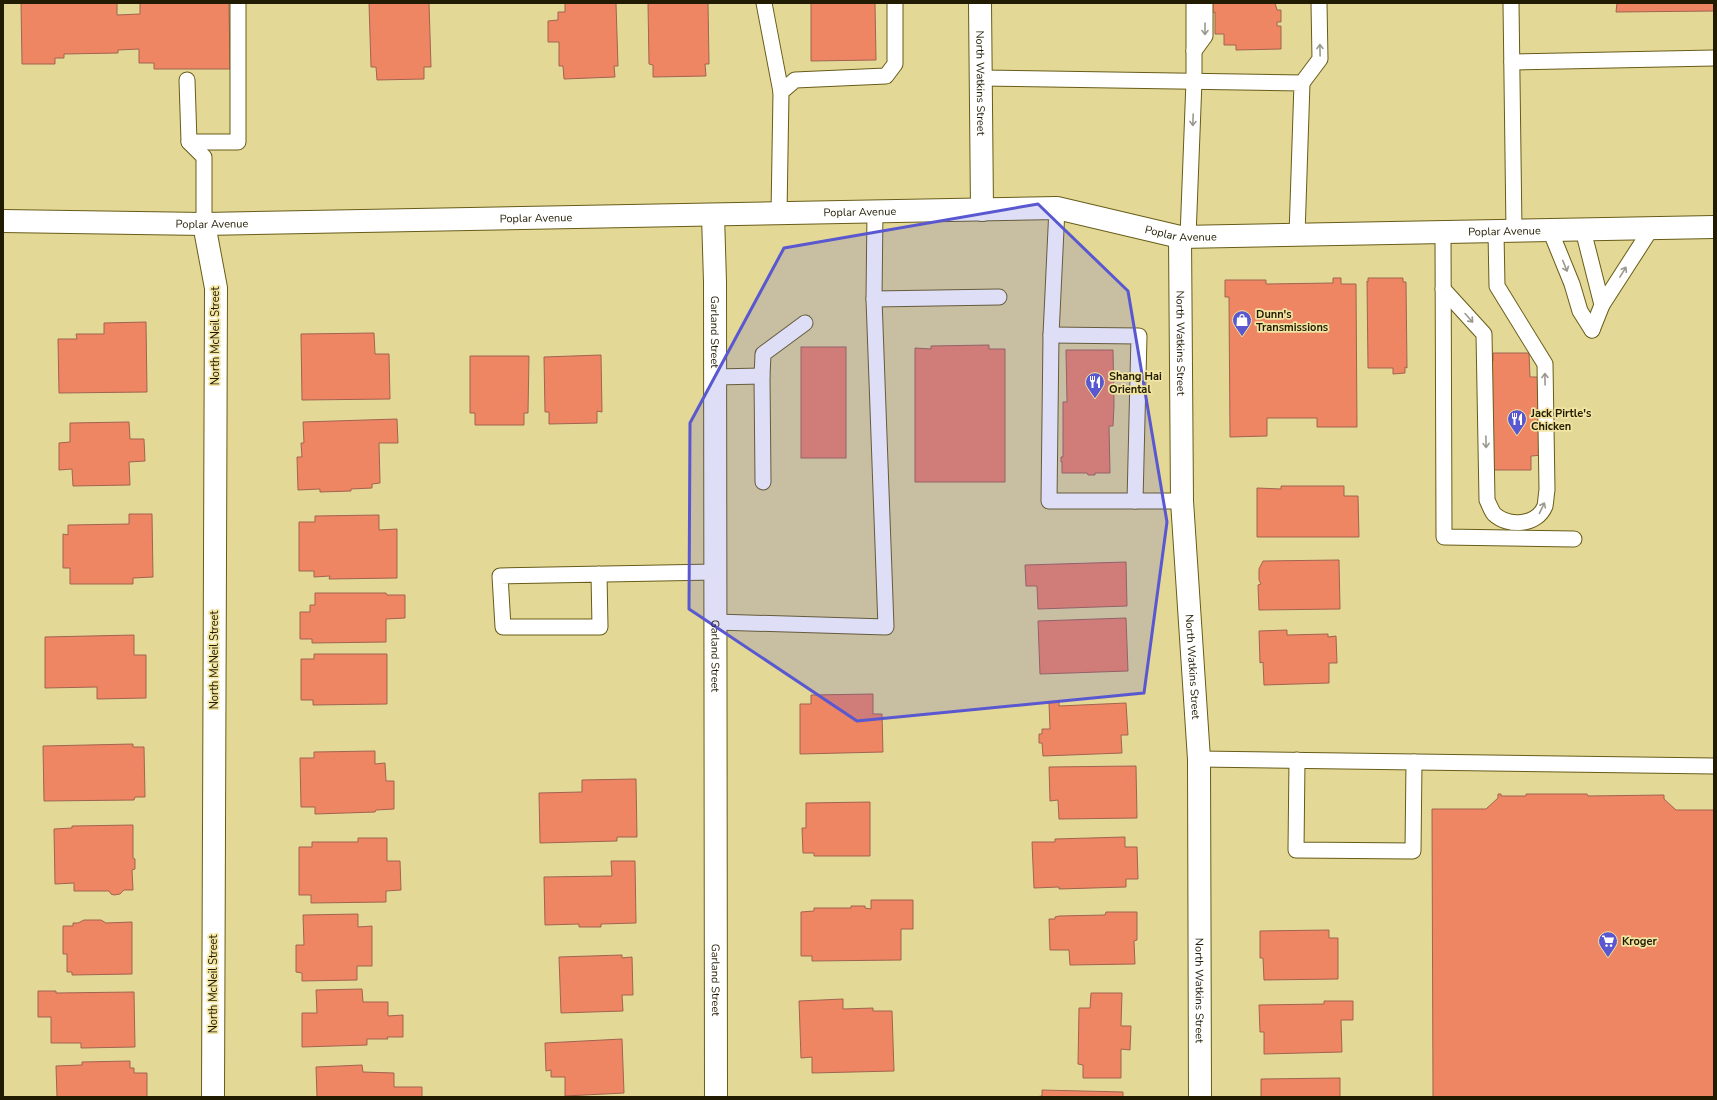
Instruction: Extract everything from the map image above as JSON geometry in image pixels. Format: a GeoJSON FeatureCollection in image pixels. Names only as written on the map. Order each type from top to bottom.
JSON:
{"type":"FeatureCollection","features":[{"type":"Feature","properties":{"kind":"street","name":"North Watkins Street"},"geometry":{"type":"LineString","coordinates":[[980,3],[982,210]]}},
{"type":"Feature","properties":{"kind":"street","name":"Poplar Avenue"},"geometry":{"type":"LineString","coordinates":[[3,221],[204,224],[1057,208],[1184,237],[1714,227]]}},
{"type":"Feature","properties":{"kind":"street","name":"Garland Street"},"geometry":{"type":"LineString","coordinates":[[713,215],[715,282],[716,572],[716,1097]]}},
{"type":"Feature","properties":{"kind":"street","name":"North McNeil Street"},"geometry":{"type":"LineString","coordinates":[[204,224],[216,288],[213,1097]]}},
{"type":"Feature","properties":{"kind":"street","name":"North Watkins Street"},"geometry":{"type":"LineString","coordinates":[[1184,237],[1182,502],[1199,759],[1200,1097]]}},
{"type":"Feature","properties":{"kind":"lane"},"geometry":{"type":"LineString","coordinates":[[189,142],[238,142],[238,3]]}},
{"type":"Feature","properties":{"kind":"lane"},"geometry":{"type":"LineString","coordinates":[[764,3],[782,92],[779,214]]}},
{"type":"Feature","properties":{"kind":"lane"},"geometry":{"type":"LineString","coordinates":[[782,92],[795,80],[886,76],[895,64],[895,3]]}},
{"type":"Feature","properties":{"kind":"lane"},"geometry":{"type":"LineString","coordinates":[[1184,237],[1194,81],[1194,3]]}},
{"type":"Feature","properties":{"kind":"lane"},"geometry":{"type":"LineString","coordinates":[[1194,51],[1205,36],[1205,3]]}},
{"type":"Feature","properties":{"kind":"lane"},"geometry":{"type":"LineString","coordinates":[[1298,235],[1302,83],[1320,59],[1319,3]]}},
{"type":"Feature","properties":{"kind":"lane"},"geometry":{"type":"LineString","coordinates":[[1443,289],[1484,334],[1487,500],[1493,513],[1505,521],[1515,523],[1528,521],[1537,517],[1544,506],[1547,490],[1545,364],[1497,286],[1505,231],[1512,62],[1511,3]]}},
{"type":"Feature","properties":{"kind":"lane"},"geometry":{"type":"LineString","coordinates":[[1512,62],[1714,58]]}},
{"type":"Feature","properties":{"kind":"lane"},"geometry":{"type":"LineString","coordinates":[[980,78],[1302,83]]}},
{"type":"Feature","properties":{"kind":"lane"},"geometry":{"type":"LineString","coordinates":[[187,80],[189,142],[204,157],[204,224]]}},
{"type":"Feature","properties":{"kind":"lane"},"geometry":{"type":"LineString","coordinates":[[1057,208],[1051,335],[1049,502],[1182,502]]}},
{"type":"Feature","properties":{"kind":"lane"},"geometry":{"type":"LineString","coordinates":[[716,622],[886,627],[874,299],[875,212]]}},
{"type":"Feature","properties":{"kind":"lane"},"geometry":{"type":"LineString","coordinates":[[1550,230],[1572,284],[1580,311],[1592,330],[1602,305],[1651,229]]}},
{"type":"Feature","properties":{"kind":"lane"},"geometry":{"type":"LineString","coordinates":[[1583,230],[1602,305]]}},
{"type":"Feature","properties":{"kind":"lane"},"geometry":{"type":"LineString","coordinates":[[1443,232],[1444,538],[1574,539]]}},
{"type":"Feature","properties":{"kind":"lane"},"geometry":{"type":"LineString","coordinates":[[874,299],[999,297]]}},
{"type":"Feature","properties":{"kind":"lane"},"geometry":{"type":"LineString","coordinates":[[763,482],[763,354],[805,323]]}},
{"type":"Feature","properties":{"kind":"lane"},"geometry":{"type":"LineString","coordinates":[[1051,335],[1140,336],[1135,501]]}},
{"type":"Feature","properties":{"kind":"lane"},"geometry":{"type":"LineString","coordinates":[[715,377],[762,376]]}},
{"type":"Feature","properties":{"kind":"lane"},"geometry":{"type":"LineString","coordinates":[[599,574],[600,627],[503,627],[500,576],[599,574],[716,572]]}},
{"type":"Feature","properties":{"kind":"lane"},"geometry":{"type":"LineString","coordinates":[[1199,759],[1714,766]]}},
{"type":"Feature","properties":{"kind":"lane"},"geometry":{"type":"LineString","coordinates":[[1297,760],[1296,850],[1413,851],[1414,762]]}},
{"type":"Feature","properties":{"kind":"highlighted area"},"geometry":{"type":"Polygon","coordinates":[[[1038,204],[1128,291],[1167,522],[1144,693],[857,721],[689,609],[690,423],[784,248],[1038,204]]]}},
{"type":"Feature","properties":{"kind":"building"},"geometry":{"type":"Polygon","coordinates":[[[21,3],[117,3],[117,15],[140,14],[140,3],[229,3],[230,69],[154,69],[154,63],[139,63],[139,49],[118,50],[118,53],[64,54],[64,58],[55,58],[55,64],[22,64],[21,3]]]}},
{"type":"Feature","properties":{"kind":"building"},"geometry":{"type":"Polygon","coordinates":[[[369,3],[429,3],[431,67],[424,67],[424,79],[377,80],[376,67],[371,67],[369,3]]]}},
{"type":"Feature","properties":{"kind":"building"},"geometry":{"type":"Polygon","coordinates":[[[565,3],[616,3],[618,66],[614,66],[615,77],[564,79],[563,66],[559,66],[559,42],[548,42],[548,21],[558,20],[558,12],[565,12],[565,3]]]}},
{"type":"Feature","properties":{"kind":"building"},"geometry":{"type":"Polygon","coordinates":[[[648,3],[708,3],[709,64],[705,64],[706,76],[653,77],[653,65],[649,64],[648,3]]]}},
{"type":"Feature","properties":{"kind":"building"},"geometry":{"type":"Polygon","coordinates":[[[811,3],[875,3],[876,60],[811,61],[811,3]]]}},
{"type":"Feature","properties":{"kind":"building"},"geometry":{"type":"Polygon","coordinates":[[[1209,3],[1275,3],[1277,10],[1281,10],[1281,22],[1277,22],[1277,26],[1281,26],[1281,49],[1236,50],[1236,45],[1224,45],[1224,34],[1215,34],[1215,12],[1210,13],[1209,3]]]}},
{"type":"Feature","properties":{"kind":"building"},"geometry":{"type":"Polygon","coordinates":[[[1617,3],[1714,3],[1714,11],[1616,12],[1617,3]]]}},
{"type":"Feature","properties":{"kind":"building"},"geometry":{"type":"Polygon","coordinates":[[[1333,278],[1341,278],[1341,284],[1356,284],[1357,427],[1317,427],[1317,418],[1267,418],[1267,436],[1230,437],[1229,297],[1225,297],[1225,280],[1266,280],[1266,284],[1333,283],[1333,278]]]}},
{"type":"Feature","properties":{"kind":"building"},"geometry":{"type":"Polygon","coordinates":[[[1368,278],[1403,278],[1403,282],[1406,282],[1407,368],[1405,367],[1405,373],[1393,374],[1393,368],[1368,368],[1368,278]]]}},
{"type":"Feature","properties":{"kind":"building"},"geometry":{"type":"Polygon","coordinates":[[[146,322],[147,392],[59,393],[58,339],[77,339],[76,334],[104,334],[104,323],[146,322]]]}},
{"type":"Feature","properties":{"kind":"building"},"geometry":{"type":"Polygon","coordinates":[[[374,333],[375,354],[389,354],[390,399],[302,400],[301,334],[374,333]]]}},
{"type":"Feature","properties":{"kind":"building"},"geometry":{"type":"Polygon","coordinates":[[[989,345],[989,349],[1005,349],[1005,482],[915,482],[915,348],[931,349],[931,346],[989,345]]]}},
{"type":"Feature","properties":{"kind":"building"},"geometry":{"type":"Polygon","coordinates":[[[801,347],[846,347],[846,458],[801,458],[801,347]]]}},
{"type":"Feature","properties":{"kind":"building"},"geometry":{"type":"Polygon","coordinates":[[[1066,350],[1113,350],[1114,405],[1113,426],[1109,426],[1110,473],[1095,473],[1095,475],[1088,475],[1087,473],[1062,473],[1061,457],[1063,457],[1063,402],[1067,402],[1066,350]]]}},
{"type":"Feature","properties":{"kind":"building"},"geometry":{"type":"Polygon","coordinates":[[[1493,353],[1529,353],[1530,377],[1543,377],[1544,455],[1531,456],[1531,470],[1492,470],[1491,361],[1493,361],[1493,353]]]}},
{"type":"Feature","properties":{"kind":"building"},"geometry":{"type":"Polygon","coordinates":[[[601,355],[602,412],[597,411],[597,423],[549,424],[549,412],[545,412],[544,357],[601,355]]]}},
{"type":"Feature","properties":{"kind":"building"},"geometry":{"type":"Polygon","coordinates":[[[470,356],[529,356],[528,413],[524,413],[524,425],[475,425],[475,413],[470,413],[470,356]]]}},
{"type":"Feature","properties":{"kind":"building"},"geometry":{"type":"Polygon","coordinates":[[[397,419],[398,443],[379,443],[380,483],[372,484],[372,488],[351,489],[351,491],[320,492],[320,489],[298,490],[297,457],[302,457],[301,443],[304,443],[303,422],[397,419]]]}},
{"type":"Feature","properties":{"kind":"building"},"geometry":{"type":"Polygon","coordinates":[[[129,422],[130,439],[144,439],[145,461],[129,462],[130,485],[73,486],[72,469],[59,470],[59,443],[70,442],[70,423],[129,422]]]}},
{"type":"Feature","properties":{"kind":"building"},"geometry":{"type":"Polygon","coordinates":[[[1281,486],[1344,486],[1344,496],[1358,496],[1359,537],[1257,537],[1257,488],[1281,489],[1281,486]]]}},
{"type":"Feature","properties":{"kind":"building"},"geometry":{"type":"Polygon","coordinates":[[[129,514],[152,514],[153,577],[133,578],[133,584],[70,584],[70,568],[63,568],[63,534],[68,535],[68,525],[129,524],[129,514]]]}},
{"type":"Feature","properties":{"kind":"building"},"geometry":{"type":"Polygon","coordinates":[[[379,515],[379,530],[397,529],[397,578],[329,579],[330,576],[314,577],[314,571],[299,571],[299,522],[315,522],[315,516],[379,515]]]}},
{"type":"Feature","properties":{"kind":"building"},"geometry":{"type":"Polygon","coordinates":[[[1339,560],[1340,609],[1259,610],[1258,585],[1261,584],[1259,580],[1259,569],[1263,561],[1339,560]]]}},
{"type":"Feature","properties":{"kind":"building"},"geometry":{"type":"Polygon","coordinates":[[[1126,562],[1127,606],[1038,609],[1037,586],[1026,586],[1025,565],[1126,562]]]}},
{"type":"Feature","properties":{"kind":"building"},"geometry":{"type":"Polygon","coordinates":[[[315,593],[386,593],[387,595],[405,595],[405,618],[386,619],[386,642],[312,643],[312,639],[300,639],[300,612],[310,612],[310,605],[315,605],[315,593]]]}},
{"type":"Feature","properties":{"kind":"building"},"geometry":{"type":"Polygon","coordinates":[[[1126,618],[1128,671],[1040,674],[1038,621],[1126,618]]]}},
{"type":"Feature","properties":{"kind":"building"},"geometry":{"type":"Polygon","coordinates":[[[1287,630],[1287,635],[1328,634],[1328,637],[1336,636],[1337,663],[1329,663],[1329,683],[1264,685],[1263,662],[1260,663],[1259,631],[1287,630]]]}},
{"type":"Feature","properties":{"kind":"building"},"geometry":{"type":"Polygon","coordinates":[[[134,635],[134,655],[146,655],[146,698],[97,699],[97,687],[45,688],[45,637],[134,635]]]}},
{"type":"Feature","properties":{"kind":"building"},"geometry":{"type":"Polygon","coordinates":[[[314,654],[387,654],[387,704],[313,705],[313,700],[301,700],[301,659],[314,659],[314,654]]]}},
{"type":"Feature","properties":{"kind":"building"},"geometry":{"type":"Polygon","coordinates":[[[873,694],[873,714],[882,714],[883,752],[800,754],[800,704],[811,704],[811,695],[873,694]]]}},
{"type":"Feature","properties":{"kind":"building"},"geometry":{"type":"Polygon","coordinates":[[[1059,702],[1059,706],[1126,703],[1128,735],[1121,735],[1122,753],[1043,756],[1042,743],[1039,743],[1039,734],[1042,734],[1042,729],[1050,729],[1049,703],[1059,702]]]}},
{"type":"Feature","properties":{"kind":"building"},"geometry":{"type":"Polygon","coordinates":[[[133,744],[133,747],[144,747],[145,797],[135,797],[134,800],[44,801],[43,746],[133,744]]]}},
{"type":"Feature","properties":{"kind":"building"},"geometry":{"type":"Polygon","coordinates":[[[375,751],[375,764],[385,763],[386,781],[394,781],[394,809],[376,810],[375,812],[315,814],[315,807],[301,807],[300,758],[314,758],[314,752],[375,751]]]}},
{"type":"Feature","properties":{"kind":"building"},"geometry":{"type":"Polygon","coordinates":[[[1136,766],[1137,818],[1059,819],[1058,800],[1050,801],[1049,767],[1136,766]]]}},
{"type":"Feature","properties":{"kind":"building"},"geometry":{"type":"Polygon","coordinates":[[[636,779],[637,837],[617,837],[617,841],[540,843],[539,793],[582,792],[582,780],[636,779]]]}},
{"type":"Feature","properties":{"kind":"building"},"geometry":{"type":"Polygon","coordinates":[[[1498,794],[1501,794],[1501,796],[1526,796],[1526,794],[1587,794],[1588,796],[1664,795],[1664,799],[1676,810],[1714,810],[1714,1097],[1433,1097],[1432,809],[1486,809],[1498,798],[1498,794]]]}},
{"type":"Feature","properties":{"kind":"building"},"geometry":{"type":"Polygon","coordinates":[[[870,802],[870,856],[814,856],[814,853],[803,853],[802,828],[806,828],[806,803],[870,802]]]}},
{"type":"Feature","properties":{"kind":"building"},"geometry":{"type":"Polygon","coordinates":[[[133,825],[133,858],[135,859],[135,869],[132,870],[133,890],[124,890],[120,894],[114,895],[109,891],[74,891],[74,883],[55,884],[54,829],[72,828],[72,826],[133,825]]]}},
{"type":"Feature","properties":{"kind":"building"},"geometry":{"type":"Polygon","coordinates":[[[1125,837],[1125,847],[1137,847],[1138,879],[1126,879],[1126,887],[1059,889],[1059,887],[1034,888],[1032,842],[1055,842],[1055,839],[1125,837]]]}},
{"type":"Feature","properties":{"kind":"building"},"geometry":{"type":"Polygon","coordinates":[[[358,838],[387,838],[387,861],[400,861],[401,890],[386,891],[386,902],[311,903],[311,895],[299,895],[299,847],[312,847],[312,842],[358,842],[358,838]]]}},
{"type":"Feature","properties":{"kind":"building"},"geometry":{"type":"Polygon","coordinates":[[[611,861],[635,861],[636,923],[601,924],[601,927],[579,927],[579,924],[545,925],[544,877],[612,876],[611,861]]]}},
{"type":"Feature","properties":{"kind":"building"},"geometry":{"type":"Polygon","coordinates":[[[871,900],[913,900],[913,929],[901,929],[901,960],[812,961],[812,956],[801,956],[801,912],[814,911],[814,908],[851,908],[851,906],[865,906],[865,908],[871,909],[871,900]]]}},
{"type":"Feature","properties":{"kind":"building"},"geometry":{"type":"Polygon","coordinates":[[[1106,912],[1137,912],[1137,940],[1134,941],[1135,964],[1070,965],[1069,950],[1050,950],[1049,919],[1055,919],[1055,917],[1059,916],[1105,915],[1106,912]]]}},
{"type":"Feature","properties":{"kind":"building"},"geometry":{"type":"Polygon","coordinates":[[[358,914],[358,927],[372,926],[372,966],[357,966],[357,980],[302,981],[302,973],[296,972],[296,945],[304,945],[303,915],[358,914]]]}},
{"type":"Feature","properties":{"kind":"building"},"geometry":{"type":"Polygon","coordinates":[[[84,920],[101,920],[106,923],[132,922],[132,974],[72,975],[72,972],[67,972],[67,954],[63,954],[63,926],[73,926],[73,923],[78,923],[84,920]]]}},
{"type":"Feature","properties":{"kind":"building"},"geometry":{"type":"Polygon","coordinates":[[[1329,930],[1329,938],[1338,938],[1338,979],[1264,980],[1263,958],[1260,958],[1260,931],[1329,930]]]}},
{"type":"Feature","properties":{"kind":"building"},"geometry":{"type":"Polygon","coordinates":[[[622,955],[622,958],[632,957],[633,995],[622,995],[623,1011],[561,1013],[559,957],[622,955]]]}},
{"type":"Feature","properties":{"kind":"building"},"geometry":{"type":"Polygon","coordinates":[[[362,989],[363,1002],[388,1002],[388,1016],[403,1015],[403,1037],[367,1039],[367,1045],[302,1047],[302,1013],[317,1013],[316,990],[362,989]]]}},
{"type":"Feature","properties":{"kind":"building"},"geometry":{"type":"Polygon","coordinates":[[[38,991],[56,991],[56,993],[134,992],[135,1047],[81,1048],[81,1043],[51,1043],[51,1017],[38,1017],[38,991]]]}},
{"type":"Feature","properties":{"kind":"building"},"geometry":{"type":"Polygon","coordinates":[[[1091,993],[1122,993],[1121,1026],[1131,1026],[1130,1050],[1121,1049],[1121,1078],[1083,1078],[1083,1065],[1078,1064],[1079,1008],[1090,1008],[1091,993]]]}},
{"type":"Feature","properties":{"kind":"building"},"geometry":{"type":"Polygon","coordinates":[[[843,999],[843,1009],[873,1008],[873,1011],[892,1011],[894,1071],[812,1073],[812,1057],[801,1058],[799,1001],[843,999]]]}},
{"type":"Feature","properties":{"kind":"building"},"geometry":{"type":"Polygon","coordinates":[[[1324,1001],[1353,1001],[1353,1020],[1341,1020],[1342,1052],[1264,1054],[1264,1032],[1260,1032],[1259,1005],[1324,1004],[1324,1001]]]}},
{"type":"Feature","properties":{"kind":"building"},"geometry":{"type":"Polygon","coordinates":[[[622,1039],[624,1093],[565,1096],[565,1077],[551,1077],[551,1070],[546,1071],[545,1043],[622,1039]]]}},
{"type":"Feature","properties":{"kind":"building"},"geometry":{"type":"Polygon","coordinates":[[[130,1061],[130,1068],[134,1068],[134,1073],[147,1073],[147,1097],[57,1097],[56,1066],[82,1065],[82,1062],[130,1061]]]}},
{"type":"Feature","properties":{"kind":"building"},"geometry":{"type":"Polygon","coordinates":[[[362,1065],[363,1072],[394,1073],[394,1087],[422,1087],[422,1097],[317,1097],[316,1067],[362,1065]]]}},
{"type":"Feature","properties":{"kind":"building"},"geometry":{"type":"Polygon","coordinates":[[[1340,1078],[1340,1097],[1261,1097],[1261,1079],[1340,1078]]]}},
{"type":"Feature","properties":{"kind":"building"},"geometry":{"type":"Polygon","coordinates":[[[1042,1090],[1123,1092],[1123,1097],[1035,1097],[1042,1096],[1042,1090]]]}},
{"type":"Feature","properties":{"kind":"place","name":"Dunn's Transmissions"},"geometry":{"type":"Point","coordinates":[1242,337]}},
{"type":"Feature","properties":{"kind":"place","name":"Shang Hai Oriental"},"geometry":{"type":"Point","coordinates":[1095,399]}},
{"type":"Feature","properties":{"kind":"place","name":"Jack Pirtle's Chicken"},"geometry":{"type":"Point","coordinates":[1517,436]}},
{"type":"Feature","properties":{"kind":"place","name":"Kroger"},"geometry":{"type":"Point","coordinates":[1608,958]}}]}
